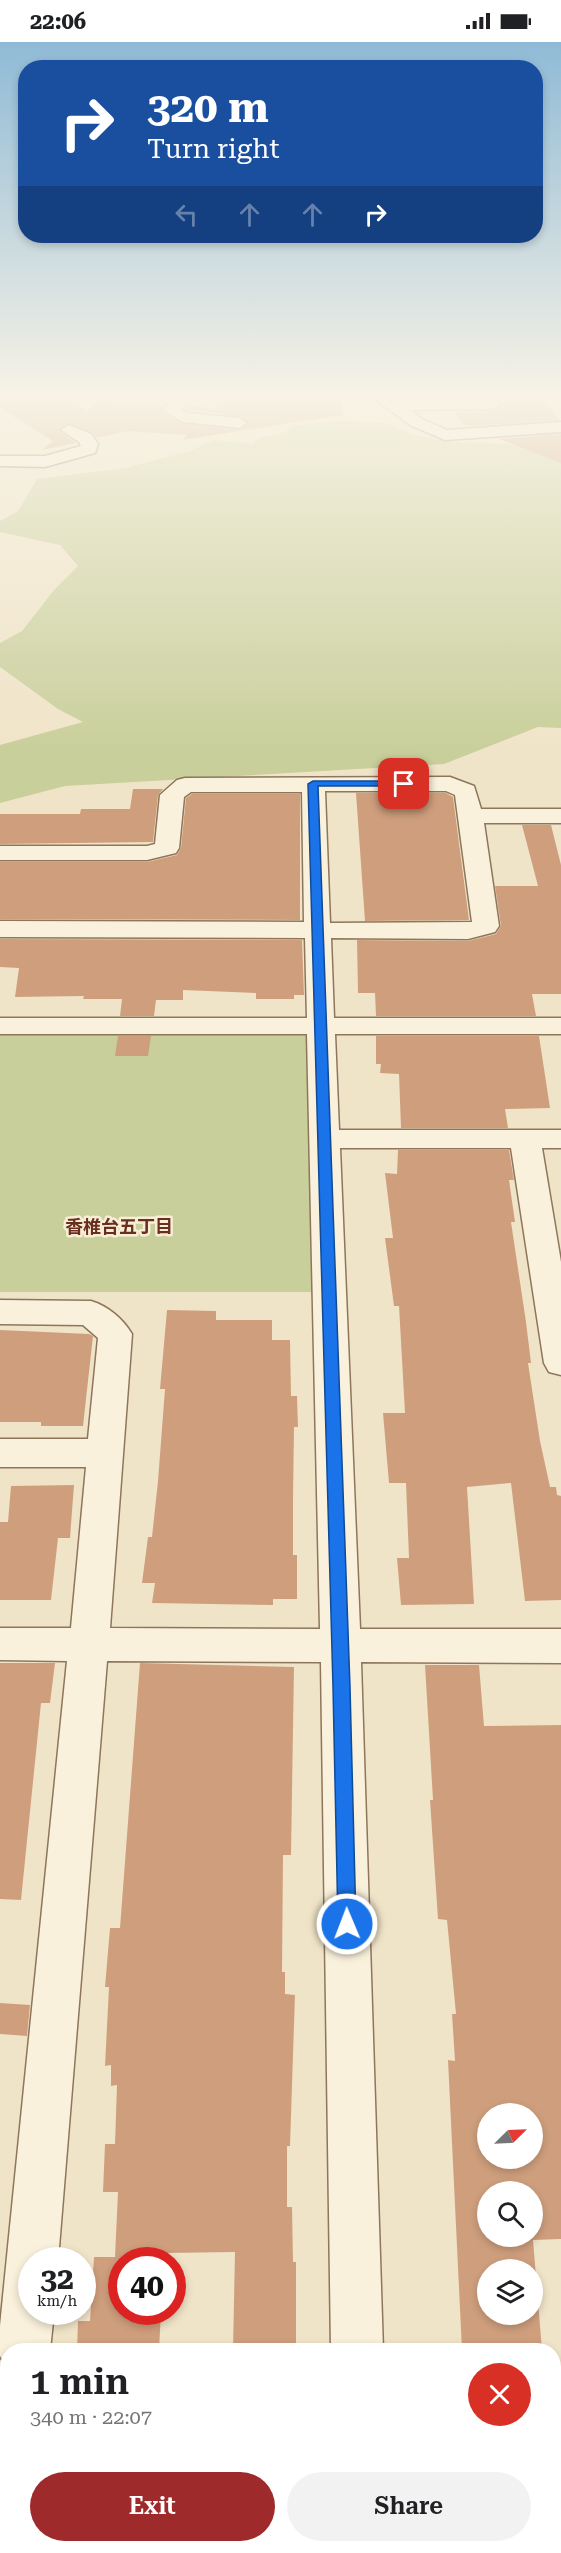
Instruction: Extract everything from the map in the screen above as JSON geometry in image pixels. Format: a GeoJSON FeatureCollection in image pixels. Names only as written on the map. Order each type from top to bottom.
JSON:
{"type":"FeatureCollection","features":[{"type":"Feature","properties":{"kind":"street"},"geometry":{"type":"LineString","coordinates":[[313,784],[325,1139],[357,2343]]}},
{"type":"Feature","properties":{"kind":"street"},"geometry":{"type":"LineString","coordinates":[[0,852],[147,853],[167,848],[172,795],[185,786],[450,784],[466,790],[486,926],[468,931],[0,929]]}},
{"type":"Feature","properties":{"kind":"street"},"geometry":{"type":"LineString","coordinates":[[471,816],[561,816]]}},
{"type":"Feature","properties":{"kind":"street"},"geometry":{"type":"LineString","coordinates":[[0,1026],[320,1020],[561,1026]]}},
{"type":"Feature","properties":{"kind":"street"},"geometry":{"type":"LineString","coordinates":[[325,1139],[561,1139]]}},
{"type":"Feature","properties":{"kind":"street"},"geometry":{"type":"LineString","coordinates":[[525,1139],[561,1363]]}},
{"type":"Feature","properties":{"kind":"street"},"geometry":{"type":"LineString","coordinates":[[0,1312],[91,1313],[114,1334],[89,1643],[33,2247]]}},
{"type":"Feature","properties":{"kind":"street"},"geometry":{"type":"LineString","coordinates":[[0,1453],[105,1453]]}},
{"type":"Feature","properties":{"kind":"street"},"geometry":{"type":"LineString","coordinates":[[0,1644],[561,1646]]}},
{"type":"Feature","properties":{"kind":"street"},"geometry":{"type":"LineString","coordinates":[[25,2343],[26,2325]]}},
{"type":"Feature","properties":{"kind":"green space"},"geometry":{"type":"Polygon","coordinates":[[[9,516],[561,516],[561,728],[538,727],[444,764],[65,786],[0,803],[0,745],[83,722],[58,709],[0,667],[0,643],[22,631],[54,590],[78,566],[60,545],[0,532],[0,521],[9,516]]]}},
{"type":"Feature","properties":{"kind":"green space"},"geometry":{"type":"Polygon","coordinates":[[[307,1031],[316,1041],[314,1292],[0,1292],[0,1033],[307,1031]]]}},
{"type":"Feature","properties":{"kind":"building"},"geometry":{"type":"Polygon","coordinates":[[[133,789],[163,789],[158,795],[153,842],[0,844],[0,814],[80,814],[81,809],[130,809],[133,789]]]}},
{"type":"Feature","properties":{"kind":"building"},"geometry":{"type":"Polygon","coordinates":[[[356,793],[446,793],[453,797],[469,920],[365,921],[356,793]]]}},
{"type":"Feature","properties":{"kind":"building"},"geometry":{"type":"Polygon","coordinates":[[[192,794],[300,794],[300,920],[0,919],[0,862],[147,862],[177,855],[181,848],[186,798],[192,794]]]}},
{"type":"Feature","properties":{"kind":"building"},"geometry":{"type":"Polygon","coordinates":[[[522,825],[551,825],[561,865],[561,994],[532,994],[536,1016],[376,1016],[375,993],[358,993],[357,940],[468,941],[496,934],[501,926],[495,886],[538,886],[522,825]]]}},
{"type":"Feature","properties":{"kind":"building"},"geometry":{"type":"Polygon","coordinates":[[[0,939],[302,940],[304,995],[294,995],[294,999],[256,999],[256,993],[183,990],[183,1000],[156,1000],[154,1016],[120,1016],[122,999],[83,999],[84,996],[15,997],[19,968],[0,967],[0,939]]]}},
{"type":"Feature","properties":{"kind":"building"},"geometry":{"type":"Polygon","coordinates":[[[118,1036],[151,1036],[148,1056],[115,1056],[118,1036]]]}},
{"type":"Feature","properties":{"kind":"building"},"geometry":{"type":"Polygon","coordinates":[[[376,1036],[539,1036],[550,1108],[505,1109],[508,1128],[401,1128],[399,1074],[380,1073],[381,1064],[376,1064],[376,1036]]]}},
{"type":"Feature","properties":{"kind":"building"},"geometry":{"type":"Polygon","coordinates":[[[398,1150],[509,1150],[514,1180],[509,1180],[515,1222],[511,1222],[531,1363],[528,1363],[540,1441],[550,1487],[556,1487],[557,1495],[561,1496],[561,1600],[525,1601],[511,1483],[467,1487],[474,1604],[401,1605],[397,1558],[409,1558],[406,1483],[389,1483],[383,1413],[405,1413],[399,1306],[394,1306],[385,1238],[393,1238],[385,1173],[397,1174],[398,1150]]]}},
{"type":"Feature","properties":{"kind":"building"},"geometry":{"type":"Polygon","coordinates":[[[167,1310],[216,1311],[216,1320],[272,1320],[272,1340],[290,1340],[291,1396],[297,1396],[298,1427],[294,1427],[293,1499],[293,1555],[297,1555],[297,1599],[273,1599],[273,1605],[152,1603],[155,1583],[142,1583],[148,1537],[152,1537],[158,1481],[165,1389],[160,1389],[167,1310]]]}},
{"type":"Feature","properties":{"kind":"building"},"geometry":{"type":"Polygon","coordinates":[[[0,1330],[93,1336],[83,1426],[41,1426],[41,1422],[0,1422],[0,1330]]]}},
{"type":"Feature","properties":{"kind":"building"},"geometry":{"type":"Polygon","coordinates":[[[74,1485],[70,1538],[58,1538],[51,1600],[0,1600],[0,1522],[8,1522],[11,1486],[74,1485]]]}},
{"type":"Feature","properties":{"kind":"building"},"geometry":{"type":"Polygon","coordinates":[[[0,1663],[55,1663],[50,1703],[41,1703],[21,1900],[0,1899],[0,1663]]]}},
{"type":"Feature","properties":{"kind":"building"},"geometry":{"type":"Polygon","coordinates":[[[140,1663],[294,1667],[291,1855],[283,1855],[282,1972],[285,1972],[285,1994],[295,1995],[290,2146],[287,2146],[287,2207],[292,2207],[293,2262],[296,2262],[296,2343],[233,2343],[235,2252],[186,2253],[186,2247],[115,2247],[118,2192],[103,2192],[105,2144],[115,2144],[117,2085],[111,2086],[111,2065],[105,2066],[109,1987],[105,1987],[110,1928],[120,1928],[140,1663]]]}},
{"type":"Feature","properties":{"kind":"building"},"geometry":{"type":"Polygon","coordinates":[[[425,1665],[479,1665],[484,1726],[561,1725],[561,2239],[543,2240],[543,2181],[477,2181],[477,2247],[534,2247],[535,2259],[477,2259],[477,2325],[540,2325],[541,2343],[462,2343],[448,2060],[455,2061],[452,2014],[456,2014],[447,1920],[438,1919],[430,1800],[433,1800],[425,1665]]]}},
{"type":"Feature","properties":{"kind":"building"},"geometry":{"type":"Polygon","coordinates":[[[0,2003],[30,2005],[27,2036],[0,2034],[0,2003]]]}},
{"type":"Feature","properties":{"kind":"building"},"geometry":{"type":"Polygon","coordinates":[[[96,2257],[108,2257],[108,2325],[160,2325],[159,2343],[77,2343],[78,2325],[96,2325],[96,2257]]]}},
{"type":"Feature","properties":{"kind":"district","name":"香椎台五丁目"},"geometry":{"type":"Point","coordinates":[119,1226]}},
{"type":"Feature","properties":{"kind":"route"},"geometry":{"type":"LineString","coordinates":[[347,1924],[342,1687],[313,784],[404,784]]}}]}
